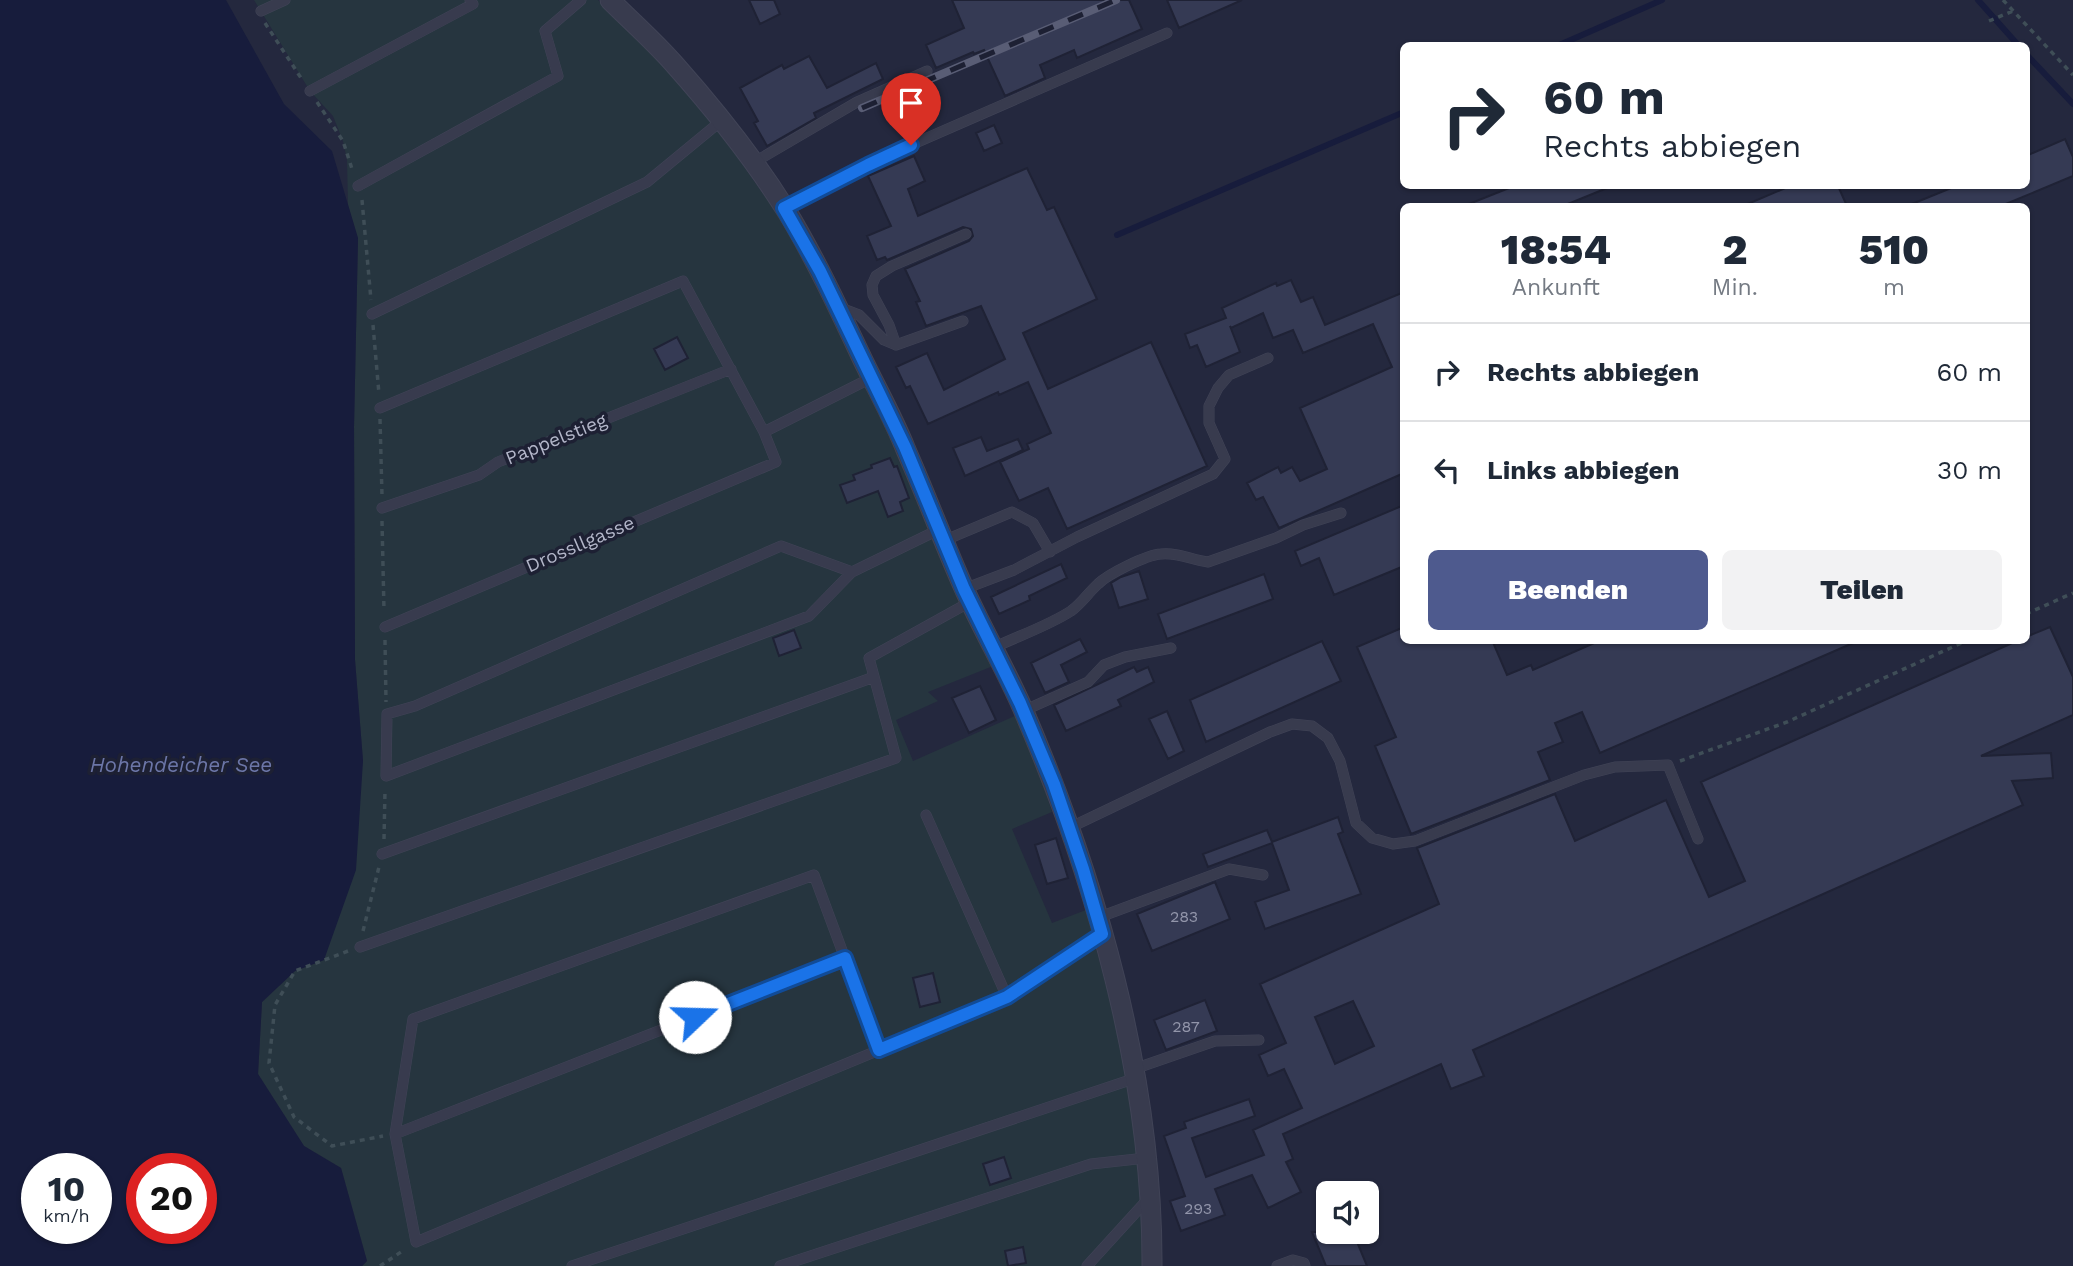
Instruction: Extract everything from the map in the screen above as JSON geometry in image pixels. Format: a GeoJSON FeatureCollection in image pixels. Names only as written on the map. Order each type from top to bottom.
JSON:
{"type":"FeatureCollection","features":[{"type":"Feature","properties":{"kind":"street"},"geometry":{"type":"LineString","coordinates":[[610,0],[673,63],[721,121],[784,208],[838,306],[905,447],[967,595],[1023,710],[1069,828],[1100,926],[1123,1015],[1135,1074],[1146,1158],[1152,1266]]}},
{"type":"Feature","properties":{"kind":"lane"},"geometry":{"type":"LineString","coordinates":[[261,11],[285,0]]}},
{"type":"Feature","properties":{"kind":"lane"},"geometry":{"type":"LineString","coordinates":[[310,92],[473,4],[470,0]]}},
{"type":"Feature","properties":{"kind":"lane"},"geometry":{"type":"LineString","coordinates":[[358,186],[558,76],[545,31],[581,0]]}},
{"type":"Feature","properties":{"kind":"lane"},"geometry":{"type":"LineString","coordinates":[[784,208],[888,155],[1167,33]]}},
{"type":"Feature","properties":{"kind":"lane"},"geometry":{"type":"LineString","coordinates":[[753,163],[857,102],[927,71]]}},
{"type":"Feature","properties":{"kind":"lane"},"geometry":{"type":"LineString","coordinates":[[372,314],[647,182],[721,121]]}},
{"type":"Feature","properties":{"kind":"lane"},"geometry":{"type":"LineString","coordinates":[[896,345],[873,295],[872,285],[876,276],[892,266],[967,234]]}},
{"type":"Feature","properties":{"kind":"lane"},"geometry":{"type":"LineString","coordinates":[[380,408],[682,281],[764,432],[871,378]]}},
{"type":"Feature","properties":{"kind":"lane"},"geometry":{"type":"LineString","coordinates":[[838,306],[859,315],[884,341],[896,345],[963,321]]}},
{"type":"Feature","properties":{"kind":"lane"},"geometry":{"type":"LineString","coordinates":[[360,947],[897,758],[869,659],[967,595],[1077,537],[1213,474],[1224,459],[1209,423],[1209,406],[1217,388],[1229,375],[1268,358]]}},
{"type":"Feature","properties":{"kind":"lane","name":"Pappelstieg"},"geometry":{"type":"LineString","coordinates":[[382,508],[479,475],[498,462],[731,369]]}},
{"type":"Feature","properties":{"kind":"lane","name":"Drossllgasse"},"geometry":{"type":"LineString","coordinates":[[385,627],[776,462],[764,432]]}},
{"type":"Feature","properties":{"kind":"lane"},"geometry":{"type":"LineString","coordinates":[[852,572],[781,546],[415,706],[387,713],[386,776],[809,616],[852,572],[941,535],[1012,512],[1033,523],[1050,552]]}},
{"type":"Feature","properties":{"kind":"lane"},"geometry":{"type":"LineString","coordinates":[[993,648],[1070,611],[1086,599],[1097,584],[1125,567],[1160,554],[1184,555],[1208,562],[1341,513]]}},
{"type":"Feature","properties":{"kind":"lane"},"geometry":{"type":"LineString","coordinates":[[1023,710],[1088,682],[1104,665],[1125,657],[1171,648]]}},
{"type":"Feature","properties":{"kind":"lane"},"geometry":{"type":"LineString","coordinates":[[382,854],[874,677]]}},
{"type":"Feature","properties":{"kind":"lane"},"geometry":{"type":"LineString","coordinates":[[1069,828],[1292,724],[1312,726],[1328,738],[1340,761],[1356,823],[1372,838],[1393,844],[1415,841],[1584,775],[1615,767],[1668,765],[1698,839]]}},
{"type":"Feature","properties":{"kind":"lane"},"geometry":{"type":"LineString","coordinates":[[926,815],[1007,997]]}},
{"type":"Feature","properties":{"kind":"lane"},"geometry":{"type":"LineString","coordinates":[[879,1050],[814,875],[413,1019],[395,1134],[416,1242],[1007,997],[1100,926],[1229,869],[1263,875]]}},
{"type":"Feature","properties":{"kind":"lane"},"geometry":{"type":"LineString","coordinates":[[395,1134],[845,958]]}},
{"type":"Feature","properties":{"kind":"lane"},"geometry":{"type":"LineString","coordinates":[[572,1266],[1135,1074],[1215,1041],[1259,1040]]}},
{"type":"Feature","properties":{"kind":"lane"},"geometry":{"type":"LineString","coordinates":[[780,1266],[1091,1164],[1146,1158]]}},
{"type":"Feature","properties":{"kind":"lane"},"geometry":{"type":"LineString","coordinates":[[1087,1266],[1150,1197]]}},
{"type":"Feature","properties":{"kind":"lane"},"geometry":{"type":"LineString","coordinates":[[1277,1266],[1293,1260],[1304,1263],[1305,1266]]}},
{"type":"Feature","properties":{"kind":"path"},"geometry":{"type":"LineString","coordinates":[[2003,0],[2073,75]]}},
{"type":"Feature","properties":{"kind":"path"},"geometry":{"type":"LineString","coordinates":[[1989,21],[2013,10]]}},
{"type":"Feature","properties":{"kind":"path"},"geometry":{"type":"LineString","coordinates":[[265,23],[343,141],[361,195],[380,408],[387,713]]}},
{"type":"Feature","properties":{"kind":"path"},"geometry":{"type":"LineString","coordinates":[[2030,612],[2073,593]]}},
{"type":"Feature","properties":{"kind":"path"},"geometry":{"type":"LineString","coordinates":[[1668,765],[1787,722],[1959,644]]}},
{"type":"Feature","properties":{"kind":"path"},"geometry":{"type":"LineString","coordinates":[[386,776],[384,847],[360,947],[295,971],[275,1005],[269,1063],[294,1117],[332,1146],[395,1134]]}},
{"type":"Feature","properties":{"kind":"path"},"geometry":{"type":"LineString","coordinates":[[380,1266],[416,1242]]}},
{"type":"Feature","properties":{"kind":"shaded area"},"geometry":{"type":"Polygon","coordinates":[[[254,0],[598,0],[663,64],[731,148],[785,225],[838,324],[877,405],[949,579],[993,666],[928,692],[938,701],[896,720],[913,761],[1017,715],[1032,747],[1052,812],[1012,829],[1052,923],[1086,910],[1123,1050],[1143,1215],[1143,1266],[362,1266],[367,1261],[341,1168],[304,1146],[258,1074],[262,1002],[295,971],[324,960],[363,761],[355,660],[354,427],[358,239],[348,205],[347,160],[333,116],[310,91],[254,0]]]}},
{"type":"Feature","properties":{"kind":"water","name":"Hohendeicher See"},"geometry":{"type":"Polygon","coordinates":[[[0,0],[226,0],[284,104],[332,151],[358,238],[354,427],[355,660],[363,761],[356,870],[324,960],[295,971],[262,1002],[258,1074],[304,1146],[341,1168],[367,1261],[362,1266],[0,1266],[0,0]]]}},
{"type":"Feature","properties":{"kind":"building"},"geometry":{"type":"Polygon","coordinates":[[[749,0],[774,0],[780,14],[760,24],[749,0]]]}},
{"type":"Feature","properties":{"kind":"building"},"geometry":{"type":"Polygon","coordinates":[[[952,0],[1129,0],[1142,29],[1077,58],[1074,50],[1040,65],[1045,78],[1005,96],[984,50],[936,68],[926,45],[964,28],[952,0]]]}},
{"type":"Feature","properties":{"kind":"building"},"geometry":{"type":"Polygon","coordinates":[[[1167,0],[1242,0],[1179,28],[1167,0]]]}},
{"type":"Feature","properties":{"kind":"building"},"geometry":{"type":"Polygon","coordinates":[[[809,56],[827,88],[876,63],[883,79],[814,113],[816,118],[767,146],[754,123],[758,121],[740,88],[782,65],[784,69],[809,56]]]}},
{"type":"Feature","properties":{"kind":"building"},"geometry":{"type":"Polygon","coordinates":[[[994,125],[1002,143],[984,151],[976,133],[994,125]]]}},
{"type":"Feature","properties":{"kind":"building"},"geometry":{"type":"Polygon","coordinates":[[[2065,139],[2073,157],[2073,176],[2008,203],[1914,203],[1949,189],[2030,189],[2030,154],[2065,139]]]}},
{"type":"Feature","properties":{"kind":"building"},"geometry":{"type":"Polygon","coordinates":[[[914,156],[925,181],[908,189],[918,216],[1027,168],[1047,210],[1054,207],[1097,299],[1023,333],[1048,389],[1151,342],[1207,466],[1067,529],[1048,488],[1019,501],[1000,462],[1029,449],[1027,444],[1051,433],[1028,382],[999,395],[998,392],[928,424],[910,386],[906,388],[896,367],[927,353],[944,390],[1005,359],[981,306],[926,326],[916,302],[920,301],[905,269],[969,241],[973,236],[971,229],[963,227],[887,260],[885,257],[877,260],[867,236],[891,226],[868,176],[914,156]]]}},
{"type":"Feature","properties":{"kind":"building"},"geometry":{"type":"Polygon","coordinates":[[[1506,189],[1605,189],[1570,203],[1472,203],[1506,189]]]}},
{"type":"Feature","properties":{"kind":"building"},"geometry":{"type":"Polygon","coordinates":[[[1783,189],[1839,189],[1846,203],[1750,203],[1783,189]]]}},
{"type":"Feature","properties":{"kind":"building"},"geometry":{"type":"Polygon","coordinates":[[[1291,280],[1301,302],[1313,297],[1325,325],[1400,294],[1400,475],[1279,528],[1263,497],[1256,500],[1247,483],[1278,467],[1281,473],[1292,467],[1300,481],[1327,469],[1300,408],[1392,367],[1373,324],[1303,353],[1293,330],[1273,338],[1263,313],[1231,328],[1230,326],[1240,352],[1206,367],[1197,345],[1190,348],[1185,334],[1226,318],[1222,308],[1276,283],[1277,286],[1291,280]]]}},
{"type":"Feature","properties":{"kind":"building"},"geometry":{"type":"Polygon","coordinates":[[[677,337],[688,358],[665,370],[654,349],[677,337]]]}},
{"type":"Feature","properties":{"kind":"building"},"geometry":{"type":"Polygon","coordinates":[[[981,437],[987,451],[1018,439],[1023,450],[965,476],[953,448],[981,437]]]}},
{"type":"Feature","properties":{"kind":"building"},"geometry":{"type":"Polygon","coordinates":[[[890,458],[894,467],[897,466],[909,498],[900,502],[903,511],[888,517],[878,491],[847,503],[840,485],[855,480],[853,475],[872,468],[871,465],[890,458]]]}},
{"type":"Feature","properties":{"kind":"building"},"geometry":{"type":"Polygon","coordinates":[[[1400,507],[1400,568],[1334,595],[1319,558],[1301,566],[1295,551],[1400,507]]]}},
{"type":"Feature","properties":{"kind":"building"},"geometry":{"type":"Polygon","coordinates":[[[1061,564],[1067,578],[1029,596],[1030,600],[999,614],[991,597],[1061,564]]]}},
{"type":"Feature","properties":{"kind":"building"},"geometry":{"type":"Polygon","coordinates":[[[1139,571],[1148,599],[1119,608],[1111,583],[1139,571]]]}},
{"type":"Feature","properties":{"kind":"building"},"geometry":{"type":"Polygon","coordinates":[[[1264,574],[1273,599],[1167,639],[1158,614],[1264,574]]]}},
{"type":"Feature","properties":{"kind":"building"},"geometry":{"type":"Polygon","coordinates":[[[2050,627],[2073,677],[2073,715],[1981,756],[2051,753],[2053,778],[2012,781],[2023,805],[1473,1050],[1484,1076],[1451,1089],[1441,1064],[1283,1134],[1293,1159],[1286,1162],[1301,1192],[1268,1208],[1252,1175],[1215,1189],[1225,1215],[1181,1231],[1170,1201],[1185,1196],[1164,1136],[1186,1128],[1184,1122],[1249,1099],[1255,1116],[1192,1138],[1206,1177],[1264,1155],[1253,1130],[1302,1108],[1284,1069],[1268,1076],[1259,1055],[1286,1043],[1260,984],[1439,904],[1417,848],[1555,794],[1575,841],[1666,800],[1709,897],[1745,881],[1701,782],[2010,644],[2030,644],[2030,635],[2050,627]],[[1353,1001],[1315,1017],[1335,1064],[1374,1046],[1353,1001]]]}},
{"type":"Feature","properties":{"kind":"building"},"geometry":{"type":"Polygon","coordinates":[[[1400,629],[1400,644],[1494,644],[1507,675],[1531,665],[1533,670],[1592,644],[1851,644],[1600,753],[1582,712],[1555,723],[1563,742],[1538,752],[1550,780],[1411,834],[1375,746],[1396,737],[1357,647],[1400,629]]]}},
{"type":"Feature","properties":{"kind":"building"},"geometry":{"type":"Polygon","coordinates":[[[794,630],[801,648],[779,656],[773,638],[794,630]]]}},
{"type":"Feature","properties":{"kind":"building"},"geometry":{"type":"Polygon","coordinates":[[[1080,639],[1087,652],[1061,665],[1069,682],[1045,693],[1031,663],[1080,639]]]}},
{"type":"Feature","properties":{"kind":"building"},"geometry":{"type":"Polygon","coordinates":[[[1322,641],[1341,681],[1206,742],[1190,700],[1322,641]]]}},
{"type":"Feature","properties":{"kind":"building"},"geometry":{"type":"Polygon","coordinates":[[[1134,667],[1137,672],[1148,667],[1154,682],[1118,700],[1121,706],[1066,731],[1054,705],[1134,667]]]}},
{"type":"Feature","properties":{"kind":"building"},"geometry":{"type":"Polygon","coordinates":[[[980,686],[996,720],[969,733],[952,698],[980,686]]]}},
{"type":"Feature","properties":{"kind":"building"},"geometry":{"type":"Polygon","coordinates":[[[1167,711],[1184,751],[1168,759],[1149,719],[1167,711]]]}},
{"type":"Feature","properties":{"kind":"building"},"geometry":{"type":"Polygon","coordinates":[[[1338,817],[1343,832],[1338,834],[1361,894],[1265,929],[1255,902],[1289,890],[1272,843],[1208,867],[1203,854],[1267,830],[1272,842],[1338,817]]]}},
{"type":"Feature","properties":{"kind":"building"},"geometry":{"type":"Polygon","coordinates":[[[1056,838],[1068,878],[1047,884],[1035,845],[1056,838]]]}},
{"type":"Feature","properties":{"kind":"building"},"geometry":{"type":"Polygon","coordinates":[[[1215,882],[1230,919],[1152,951],[1137,914],[1215,882]]]}},
{"type":"Feature","properties":{"kind":"building"},"geometry":{"type":"Polygon","coordinates":[[[933,973],[940,1002],[920,1007],[913,978],[933,973]]]}},
{"type":"Feature","properties":{"kind":"building"},"geometry":{"type":"Polygon","coordinates":[[[1205,1000],[1217,1031],[1166,1050],[1154,1020],[1205,1000]]]}},
{"type":"Feature","properties":{"kind":"building"},"geometry":{"type":"Polygon","coordinates":[[[1004,1157],[1011,1178],[990,1185],[983,1164],[1004,1157]]]}},
{"type":"Feature","properties":{"kind":"building"},"geometry":{"type":"Polygon","coordinates":[[[1317,1244],[1358,1244],[1367,1266],[1326,1266],[1317,1244]]]}},
{"type":"Feature","properties":{"kind":"building"},"geometry":{"type":"Polygon","coordinates":[[[1023,1247],[1026,1263],[1008,1266],[1005,1251],[1023,1247]]]}},
{"type":"Feature","properties":{"kind":"waterway"},"geometry":{"type":"LineString","coordinates":[[1566,42],[1662,0]]}},
{"type":"Feature","properties":{"kind":"waterway"},"geometry":{"type":"LineString","coordinates":[[1978,0],[2015,42]]}},
{"type":"Feature","properties":{"kind":"waterway"},"geometry":{"type":"LineString","coordinates":[[2030,58],[2073,104]]}},
{"type":"Feature","properties":{"kind":"waterway"},"geometry":{"type":"LineString","coordinates":[[1117,235],[1400,114]]}},
{"type":"Feature","properties":{"kind":"railway"},"geometry":{"type":"LineString","coordinates":[[862,108],[1116,0]]}},
{"type":"Feature","properties":{"kind":"route"},"geometry":{"type":"LineString","coordinates":[[695,1017],[845,958],[879,1050],[1007,997],[1102,934],[1054,784],[1020,703],[964,589],[905,447],[820,271],[784,208],[911,145]]}}]}
